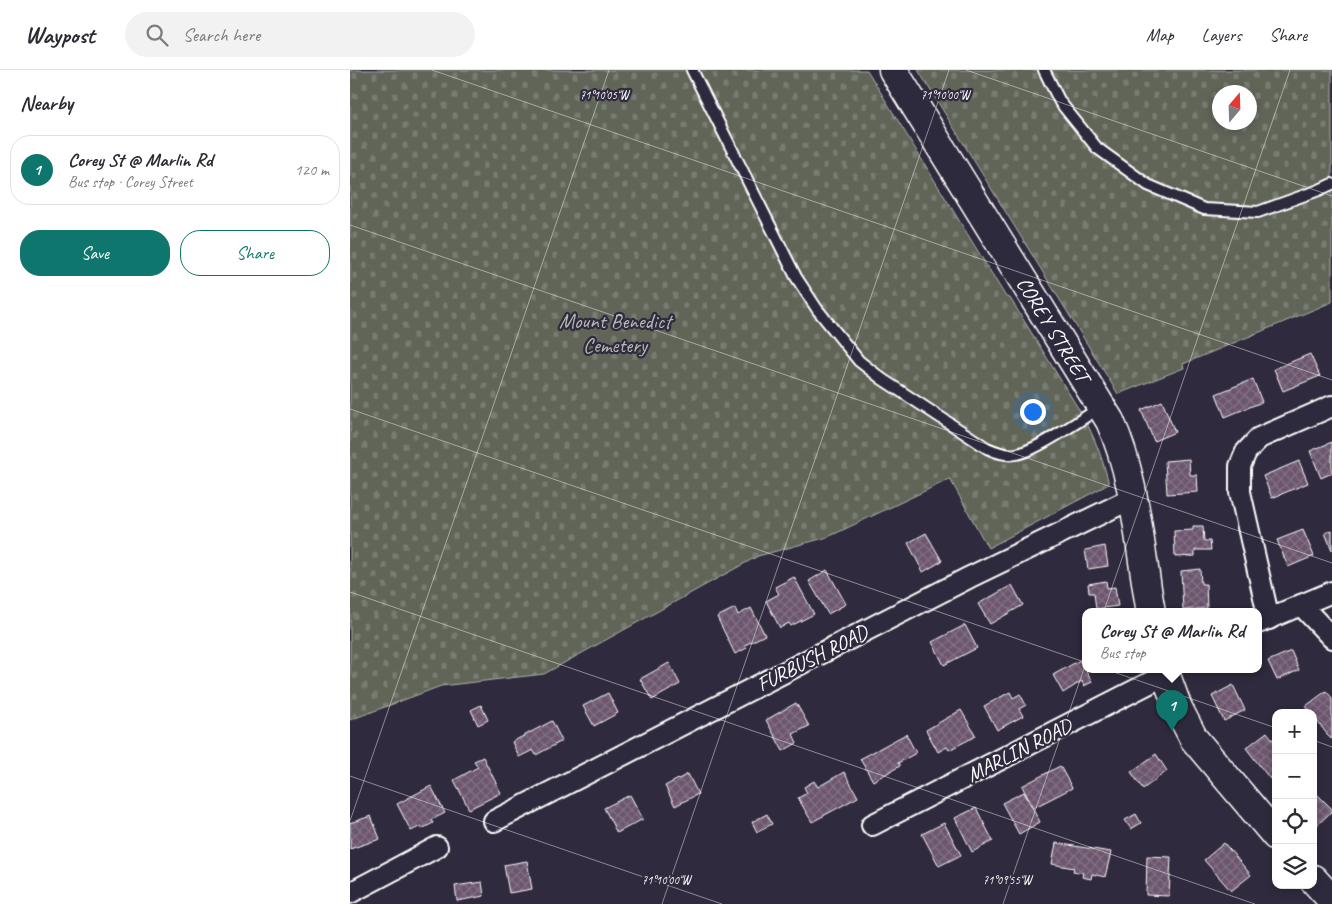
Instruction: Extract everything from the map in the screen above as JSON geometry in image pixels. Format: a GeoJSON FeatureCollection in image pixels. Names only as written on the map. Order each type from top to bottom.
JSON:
{"type":"FeatureCollection","features":[{"type":"Feature","properties":{"kind":"street","name":"COREY STREET"},"geometry":{"type":"LineString","coordinates":[[893,70],[1102,406],[1121,447],[1133,498],[1150,608]]}},
{"type":"Feature","properties":{"kind":"street"},"geometry":{"type":"LineString","coordinates":[[1262,608],[1240,492],[1240,466],[1246,452],[1259,438],[1332,406]]}},
{"type":"Feature","properties":{"kind":"street","name":"FURBUSH ROAD"},"geometry":{"type":"LineString","coordinates":[[494,821],[970,577],[1133,498]]}},
{"type":"Feature","properties":{"kind":"street"},"geometry":{"type":"LineString","coordinates":[[1264,621],[1332,592]]}},
{"type":"Feature","properties":{"kind":"street"},"geometry":{"type":"LineString","coordinates":[[1301,605],[1332,638]]}},
{"type":"Feature","properties":{"kind":"street","name":"MARLIN ROAD"},"geometry":{"type":"LineString","coordinates":[[872,825],[1163,673]]}},
{"type":"Feature","properties":{"kind":"street"},"geometry":{"type":"LineString","coordinates":[[1165,673],[1178,708],[1194,738],[1272,831]]}},
{"type":"Feature","properties":{"kind":"street"},"geometry":{"type":"LineString","coordinates":[[350,892],[437,846]]}},
{"type":"Feature","properties":{"kind":"street"},"geometry":{"type":"LineString","coordinates":[[1317,883],[1332,900]]}},
{"type":"Feature","properties":{"kind":"lane"},"geometry":{"type":"LineString","coordinates":[[692,70],[796,277],[816,308],[841,340],[869,370],[987,448],[1005,454],[1015,455],[1031,450],[1102,406]]}},
{"type":"Feature","properties":{"kind":"lane"},"geometry":{"type":"LineString","coordinates":[[1044,70],[1060,102],[1097,148],[1148,185],[1204,209],[1258,212],[1332,184]]}},
{"type":"Feature","properties":{"kind":"green space","name":"Mount Benedict Cemetery"},"geometry":{"type":"Polygon","coordinates":[[[350,70],[867,70],[1006,297],[1010,298],[1083,416],[1098,449],[1109,484],[988,548],[950,479],[828,537],[758,556],[544,674],[441,686],[350,720],[350,70]]]}},
{"type":"Feature","properties":{"kind":"green space"},"geometry":{"type":"Polygon","coordinates":[[[918,70],[1332,70],[1332,302],[1183,364],[1184,368],[1118,394],[918,70]]]}},
{"type":"Feature","properties":{"kind":"building"},"geometry":{"type":"Polygon","coordinates":[[[1310,354],[1320,376],[1283,391],[1274,369],[1310,354]]]}},
{"type":"Feature","properties":{"kind":"building"},"geometry":{"type":"Polygon","coordinates":[[[1253,379],[1262,402],[1225,417],[1216,394],[1253,379]]]}},
{"type":"Feature","properties":{"kind":"building"},"geometry":{"type":"Polygon","coordinates":[[[1162,401],[1175,432],[1154,441],[1141,410],[1162,401]]]}},
{"type":"Feature","properties":{"kind":"building"},"geometry":{"type":"Polygon","coordinates":[[[1332,442],[1332,473],[1321,478],[1310,451],[1332,442]]]}},
{"type":"Feature","properties":{"kind":"building"},"geometry":{"type":"Polygon","coordinates":[[[1189,459],[1190,475],[1197,475],[1198,492],[1167,494],[1165,461],[1189,459]]]}},
{"type":"Feature","properties":{"kind":"building"},"geometry":{"type":"Polygon","coordinates":[[[1299,461],[1308,483],[1272,498],[1263,476],[1299,461]]]}},
{"type":"Feature","properties":{"kind":"building"},"geometry":{"type":"Polygon","coordinates":[[[1193,526],[1203,526],[1204,541],[1210,541],[1211,550],[1195,550],[1195,556],[1175,557],[1174,531],[1193,530],[1193,526]]]}},
{"type":"Feature","properties":{"kind":"building"},"geometry":{"type":"Polygon","coordinates":[[[1303,530],[1314,556],[1288,567],[1277,540],[1303,530]]]}},
{"type":"Feature","properties":{"kind":"building"},"geometry":{"type":"Polygon","coordinates":[[[1332,530],[1332,550],[1325,533],[1332,530]]]}},
{"type":"Feature","properties":{"kind":"building"},"geometry":{"type":"Polygon","coordinates":[[[926,533],[942,561],[923,572],[908,543],[926,533]]]}},
{"type":"Feature","properties":{"kind":"building"},"geometry":{"type":"Polygon","coordinates":[[[1105,546],[1108,566],[1088,569],[1085,550],[1105,546]]]}},
{"type":"Feature","properties":{"kind":"building"},"geometry":{"type":"Polygon","coordinates":[[[1200,569],[1201,584],[1206,584],[1207,608],[1183,608],[1181,571],[1200,569]]]}},
{"type":"Feature","properties":{"kind":"building"},"geometry":{"type":"Polygon","coordinates":[[[827,570],[846,604],[828,614],[809,581],[827,570]]]}},
{"type":"Feature","properties":{"kind":"building"},"geometry":{"type":"Polygon","coordinates":[[[794,577],[814,614],[791,626],[789,623],[780,628],[766,601],[779,594],[775,587],[794,577]]]}},
{"type":"Feature","properties":{"kind":"building"},"geometry":{"type":"Polygon","coordinates":[[[1106,581],[1107,588],[1115,587],[1118,606],[1096,608],[1094,593],[1089,593],[1088,584],[1106,581]]]}},
{"type":"Feature","properties":{"kind":"building"},"geometry":{"type":"Polygon","coordinates":[[[1012,585],[1023,605],[990,624],[978,604],[1012,585]]]}},
{"type":"Feature","properties":{"kind":"building"},"geometry":{"type":"Polygon","coordinates":[[[735,608],[738,615],[751,608],[765,635],[745,645],[747,648],[735,654],[717,617],[735,608]]]}},
{"type":"Feature","properties":{"kind":"building"},"geometry":{"type":"Polygon","coordinates":[[[965,625],[977,648],[944,665],[932,642],[965,625]]]}},
{"type":"Feature","properties":{"kind":"building"},"geometry":{"type":"Polygon","coordinates":[[[1291,651],[1299,670],[1277,680],[1268,661],[1291,651]]]}},
{"type":"Feature","properties":{"kind":"building"},"geometry":{"type":"Polygon","coordinates":[[[1080,660],[1082,673],[1087,673],[1092,682],[1084,686],[1082,681],[1063,693],[1053,675],[1080,660]]]}},
{"type":"Feature","properties":{"kind":"building"},"geometry":{"type":"Polygon","coordinates":[[[669,663],[680,684],[652,700],[640,679],[669,663]]]}},
{"type":"Feature","properties":{"kind":"building"},"geometry":{"type":"Polygon","coordinates":[[[1233,685],[1245,710],[1224,721],[1212,696],[1233,685]]]}},
{"type":"Feature","properties":{"kind":"building"},"geometry":{"type":"Polygon","coordinates":[[[1326,691],[1332,698],[1331,739],[1317,721],[1317,709],[1308,709],[1306,706],[1326,691]]]}},
{"type":"Feature","properties":{"kind":"building"},"geometry":{"type":"Polygon","coordinates":[[[1010,692],[1013,698],[1020,694],[1026,705],[1019,709],[1023,716],[997,730],[984,706],[1010,692]]]}},
{"type":"Feature","properties":{"kind":"building"},"geometry":{"type":"Polygon","coordinates":[[[608,693],[618,713],[594,726],[583,706],[608,693]]]}},
{"type":"Feature","properties":{"kind":"building"},"geometry":{"type":"Polygon","coordinates":[[[796,703],[809,726],[793,734],[797,743],[783,751],[766,720],[796,703]]]}},
{"type":"Feature","properties":{"kind":"building"},"geometry":{"type":"Polygon","coordinates":[[[481,705],[488,720],[478,725],[471,710],[481,705]]]}},
{"type":"Feature","properties":{"kind":"building"},"geometry":{"type":"Polygon","coordinates":[[[961,710],[976,736],[949,750],[947,747],[938,752],[926,730],[961,710]]]}},
{"type":"Feature","properties":{"kind":"building"},"geometry":{"type":"Polygon","coordinates":[[[552,721],[562,741],[536,755],[533,750],[519,757],[512,742],[552,721]]]}},
{"type":"Feature","properties":{"kind":"building"},"geometry":{"type":"Polygon","coordinates":[[[1267,732],[1272,739],[1272,778],[1270,779],[1246,748],[1267,732]]]}},
{"type":"Feature","properties":{"kind":"building"},"geometry":{"type":"Polygon","coordinates":[[[906,734],[916,753],[898,763],[900,766],[873,781],[860,759],[906,734]]]}},
{"type":"Feature","properties":{"kind":"building"},"geometry":{"type":"Polygon","coordinates":[[[1156,754],[1167,771],[1143,789],[1131,772],[1156,754]]]}},
{"type":"Feature","properties":{"kind":"building"},"geometry":{"type":"Polygon","coordinates":[[[483,757],[501,793],[469,809],[454,780],[478,767],[474,761],[483,757]]]}},
{"type":"Feature","properties":{"kind":"building"},"geometry":{"type":"Polygon","coordinates":[[[1060,766],[1072,788],[1033,808],[1022,786],[1060,766]]]}},
{"type":"Feature","properties":{"kind":"building"},"geometry":{"type":"Polygon","coordinates":[[[844,772],[858,797],[812,822],[798,798],[807,793],[804,787],[814,781],[818,787],[844,772]]]}},
{"type":"Feature","properties":{"kind":"building"},"geometry":{"type":"Polygon","coordinates":[[[688,774],[698,794],[675,806],[665,786],[688,774]]]}},
{"type":"Feature","properties":{"kind":"building"},"geometry":{"type":"Polygon","coordinates":[[[431,786],[445,813],[431,820],[433,823],[422,829],[421,826],[411,831],[397,804],[431,786]]]}},
{"type":"Feature","properties":{"kind":"building"},"geometry":{"type":"Polygon","coordinates":[[[1024,792],[1040,822],[1019,834],[1002,803],[1024,792]]]}},
{"type":"Feature","properties":{"kind":"building"},"geometry":{"type":"Polygon","coordinates":[[[1317,794],[1332,809],[1317,825],[1317,794]]]}},
{"type":"Feature","properties":{"kind":"building"},"geometry":{"type":"Polygon","coordinates":[[[630,795],[643,819],[617,833],[604,808],[630,795]]]}},
{"type":"Feature","properties":{"kind":"building"},"geometry":{"type":"Polygon","coordinates":[[[976,808],[993,841],[972,852],[955,818],[976,808]]]}},
{"type":"Feature","properties":{"kind":"building"},"geometry":{"type":"Polygon","coordinates":[[[767,814],[772,824],[757,832],[752,822],[767,814]]]}},
{"type":"Feature","properties":{"kind":"building"},"geometry":{"type":"Polygon","coordinates":[[[1136,814],[1141,823],[1131,829],[1125,820],[1136,814]]]}},
{"type":"Feature","properties":{"kind":"building"},"geometry":{"type":"Polygon","coordinates":[[[371,816],[380,839],[350,849],[350,823],[371,816]]]}},
{"type":"Feature","properties":{"kind":"building"},"geometry":{"type":"Polygon","coordinates":[[[944,823],[961,855],[939,866],[922,834],[944,823]]]}},
{"type":"Feature","properties":{"kind":"building"},"geometry":{"type":"Polygon","coordinates":[[[1056,843],[1111,852],[1105,877],[1092,874],[1091,879],[1082,877],[1083,873],[1073,871],[1074,868],[1052,864],[1056,843]]]}},
{"type":"Feature","properties":{"kind":"building"},"geometry":{"type":"Polygon","coordinates":[[[1224,843],[1251,875],[1231,891],[1204,860],[1224,843]]]}},
{"type":"Feature","properties":{"kind":"building"},"geometry":{"type":"Polygon","coordinates":[[[1147,856],[1171,857],[1169,896],[1146,895],[1147,856]]]}},
{"type":"Feature","properties":{"kind":"building"},"geometry":{"type":"Polygon","coordinates":[[[527,861],[532,889],[509,893],[504,865],[527,861]]]}},
{"type":"Feature","properties":{"kind":"building"},"geometry":{"type":"Polygon","coordinates":[[[482,882],[484,896],[457,901],[455,886],[482,882]]]}},
{"type":"Feature","properties":{"kind":"place","name":"Corey St @ Marlin Rd"},"geometry":{"type":"Point","coordinates":[1172,731]}}]}
